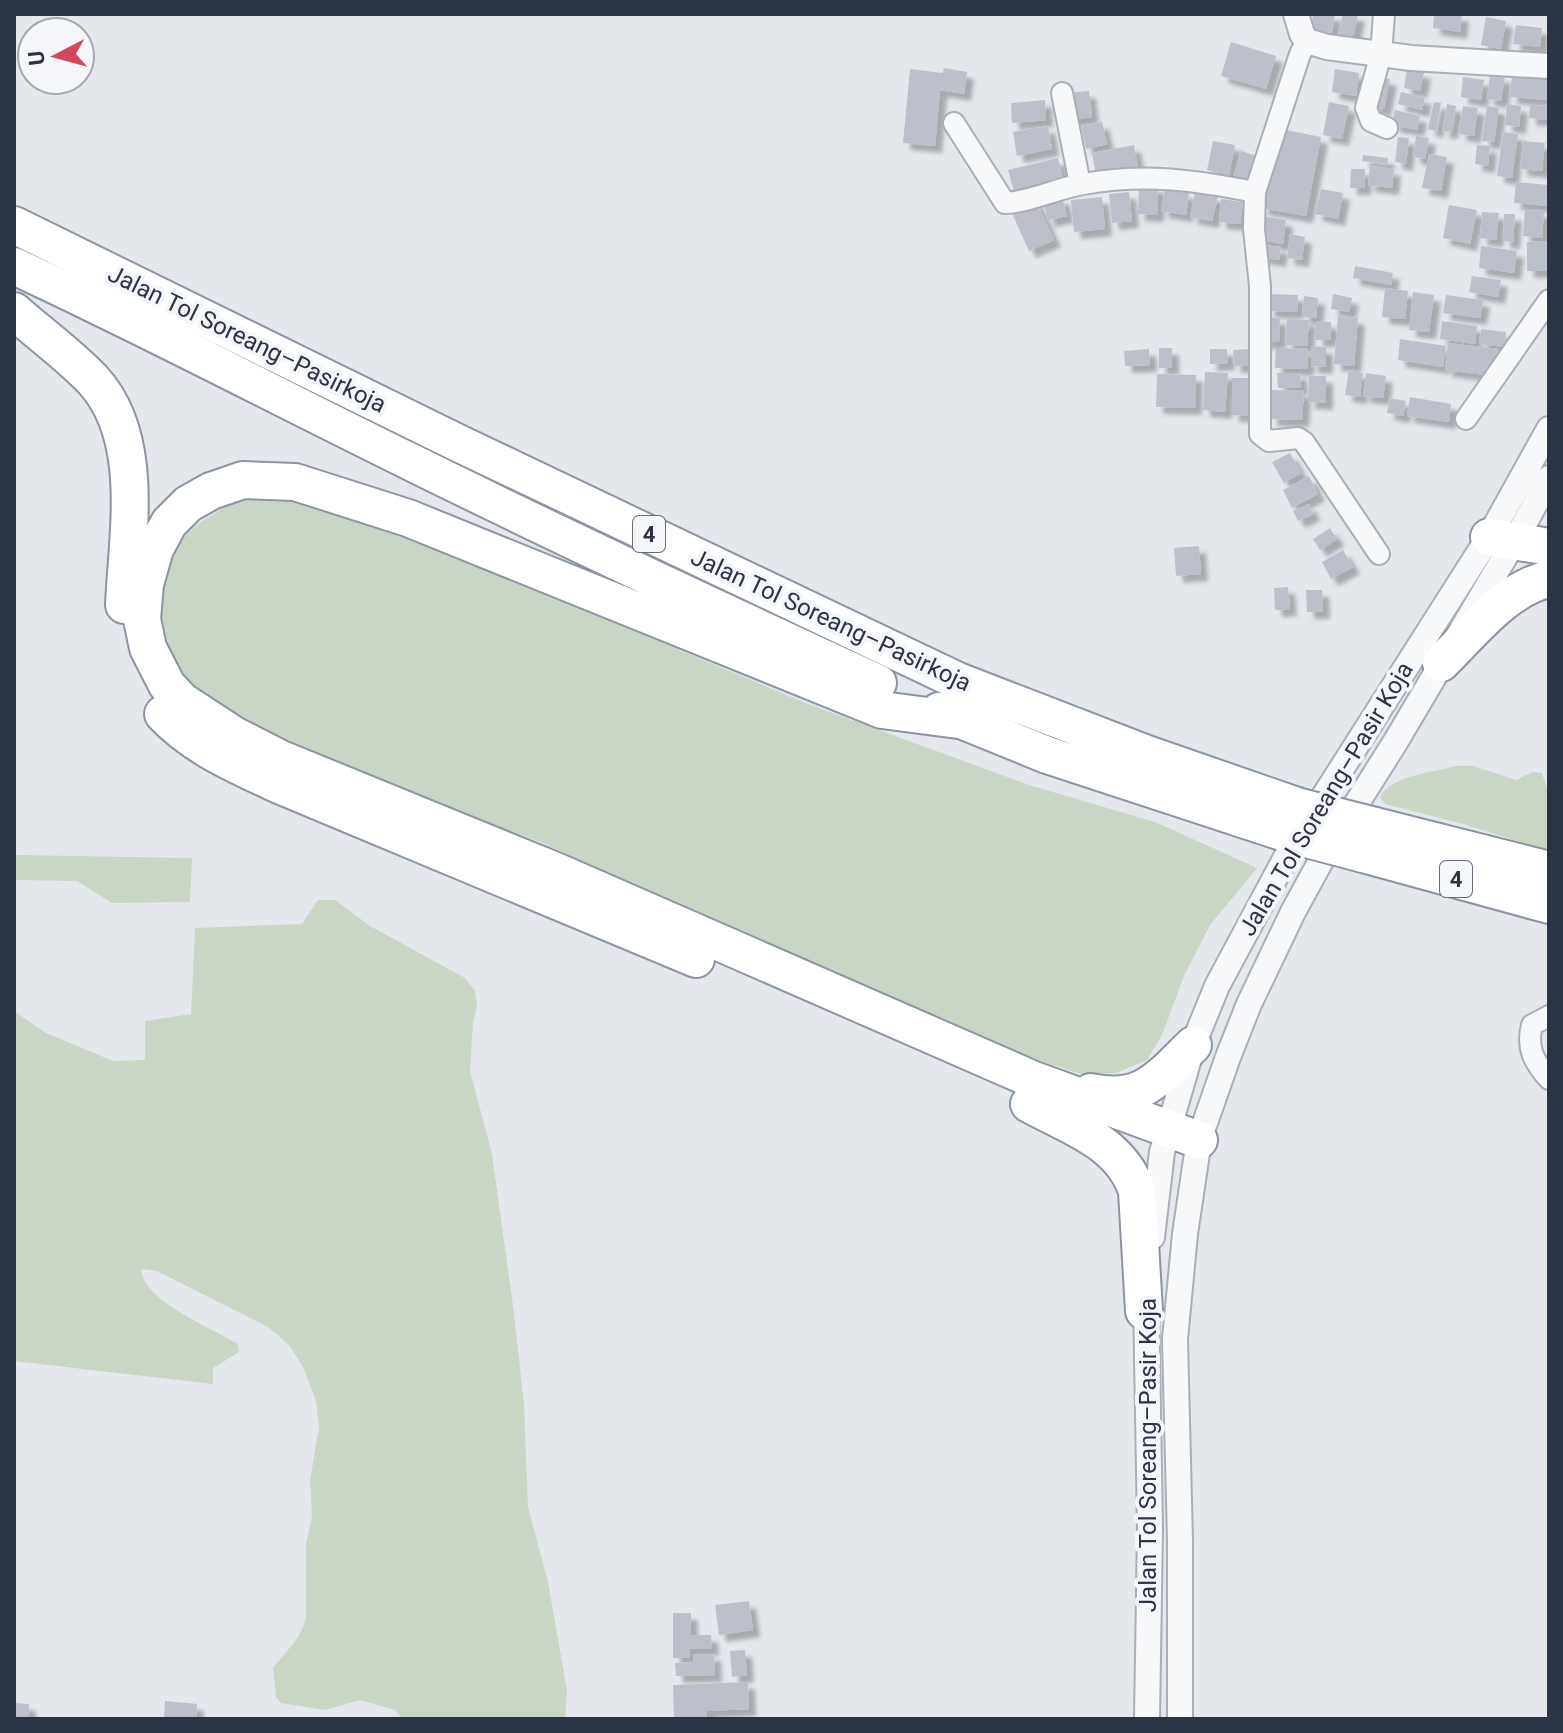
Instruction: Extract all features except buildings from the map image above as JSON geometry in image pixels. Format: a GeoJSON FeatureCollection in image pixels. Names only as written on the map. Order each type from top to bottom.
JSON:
{"type":"FeatureCollection","features":[{"type":"Feature","properties":{"kind":"highway","name":"Jalan Tol Soreang–Pasirkoja"},"geometry":{"type":"LineString","coordinates":[[14,225],[456,442],[958,681],[1147,754],[1294,820]]}},
{"type":"Feature","properties":{"kind":"highway","name":"Jalan Tol Soreang–Pasirkoja"},"geometry":{"type":"LineString","coordinates":[[14,266],[135,322],[414,464],[661,584],[958,720],[1047,755],[1369,840],[1549,905]]}},
{"type":"Feature","properties":{"kind":"highway"},"geometry":{"type":"LineString","coordinates":[[14,311],[94,381],[113,409],[127,454],[126,643],[133,668],[149,699],[178,730],[214,754],[279,785],[770,989],[1032,1092],[1181,1146]]}},
{"type":"Feature","properties":{"kind":"highway"},"geometry":{"type":"LineString","coordinates":[[958,720],[882,710],[408,518],[295,482],[243,480],[211,491],[188,504],[169,523],[155,549],[145,584],[142,619],[148,648],[167,685],[182,701],[234,735],[281,759],[558,872],[1032,1092],[1112,1149],[1133,1178],[1137,1191],[1144,1311]]}},
{"type":"Feature","properties":{"kind":"highway"},"geometry":{"type":"LineString","coordinates":[[1441,663],[1499,607],[1539,581],[1549,579]]}},
{"type":"Feature","properties":{"kind":"highway","name":"Jalan Tol Soreang–Pasirkoja"},"geometry":{"type":"LineString","coordinates":[[1369,840],[1549,870]]}},
{"type":"Feature","properties":{"kind":"highway"},"geometry":{"type":"LineString","coordinates":[[1032,1092],[1130,1095],[1156,1082],[1193,1045]]}},
{"type":"Feature","properties":{"kind":"street"},"geometry":{"type":"LineString","coordinates":[[1296,14],[1307,41],[1327,47],[1549,66]]}},
{"type":"Feature","properties":{"kind":"street"},"geometry":{"type":"LineString","coordinates":[[1384,14],[1381,54],[1366,108],[1371,121],[1387,128]]}},
{"type":"Feature","properties":{"kind":"street"},"geometry":{"type":"LineString","coordinates":[[1307,41],[1255,192],[1254,229],[1260,286],[1260,434],[1269,441],[1298,438],[1304,442],[1379,554]]}},
{"type":"Feature","properties":{"kind":"street"},"geometry":{"type":"LineString","coordinates":[[1062,93],[1080,184]]}},
{"type":"Feature","properties":{"kind":"street"},"geometry":{"type":"LineString","coordinates":[[954,123],[1005,203],[1080,184],[1140,176],[1193,180],[1255,192]]}},
{"type":"Feature","properties":{"kind":"street"},"geometry":{"type":"LineString","coordinates":[[1466,419],[1549,300]]}},
{"type":"Feature","properties":{"kind":"street","name":"Jalan Tol Soreang–Pasir Koja"},"geometry":{"type":"LineString","coordinates":[[1180,1719],[1175,1339],[1181,1146],[1193,1045],[1217,986],[1291,848],[1520,535],[1549,429]]}},
{"type":"Feature","properties":{"kind":"street","name":"Jalan Tol Soreang–Pasir Koja"},"geometry":{"type":"LineString","coordinates":[[1147,1719],[1150,1529],[1144,1311],[1181,1146],[1293,912],[1323,857],[1520,535],[1549,478]]}},
{"type":"Feature","properties":{"kind":"street"},"geometry":{"type":"LineString","coordinates":[[1549,1016],[1532,1025],[1529,1036],[1535,1063],[1549,1079]]}},
{"type":"Feature","properties":{"kind":"green space"},"geometry":{"type":"Polygon","coordinates":[[[302,496],[420,541],[808,704],[1029,785],[1155,822],[1257,868],[1210,925],[1184,976],[1162,1035],[1147,1060],[1116,1073],[1084,1075],[952,1026],[747,938],[541,842],[326,767],[227,723],[176,675],[164,655],[158,602],[169,558],[182,538],[238,499],[302,496]]]}},
{"type":"Feature","properties":{"kind":"green space"},"geometry":{"type":"Polygon","coordinates":[[[1455,766],[1473,766],[1516,780],[1533,772],[1542,773],[1549,795],[1549,851],[1385,804],[1380,797],[1385,790],[1403,779],[1455,766]]]}},
{"type":"Feature","properties":{"kind":"green space"},"geometry":{"type":"Polygon","coordinates":[[[14,855],[192,858],[190,902],[112,903],[77,881],[14,882],[14,855]]]}},
{"type":"Feature","properties":{"kind":"green space"},"geometry":{"type":"Polygon","coordinates":[[[318,900],[335,900],[370,926],[465,978],[475,991],[477,1007],[470,1071],[492,1154],[524,1405],[528,1507],[548,1582],[567,1691],[565,1719],[402,1719],[395,1710],[360,1700],[325,1710],[281,1703],[276,1697],[273,1668],[297,1638],[306,1617],[306,1544],[312,1517],[310,1480],[319,1427],[316,1401],[304,1369],[290,1346],[268,1327],[157,1271],[141,1269],[153,1292],[166,1303],[238,1344],[239,1352],[213,1368],[213,1384],[14,1361],[14,1011],[46,1033],[113,1061],[145,1060],[145,1021],[191,1014],[195,928],[302,924],[318,900]]]}}]}
